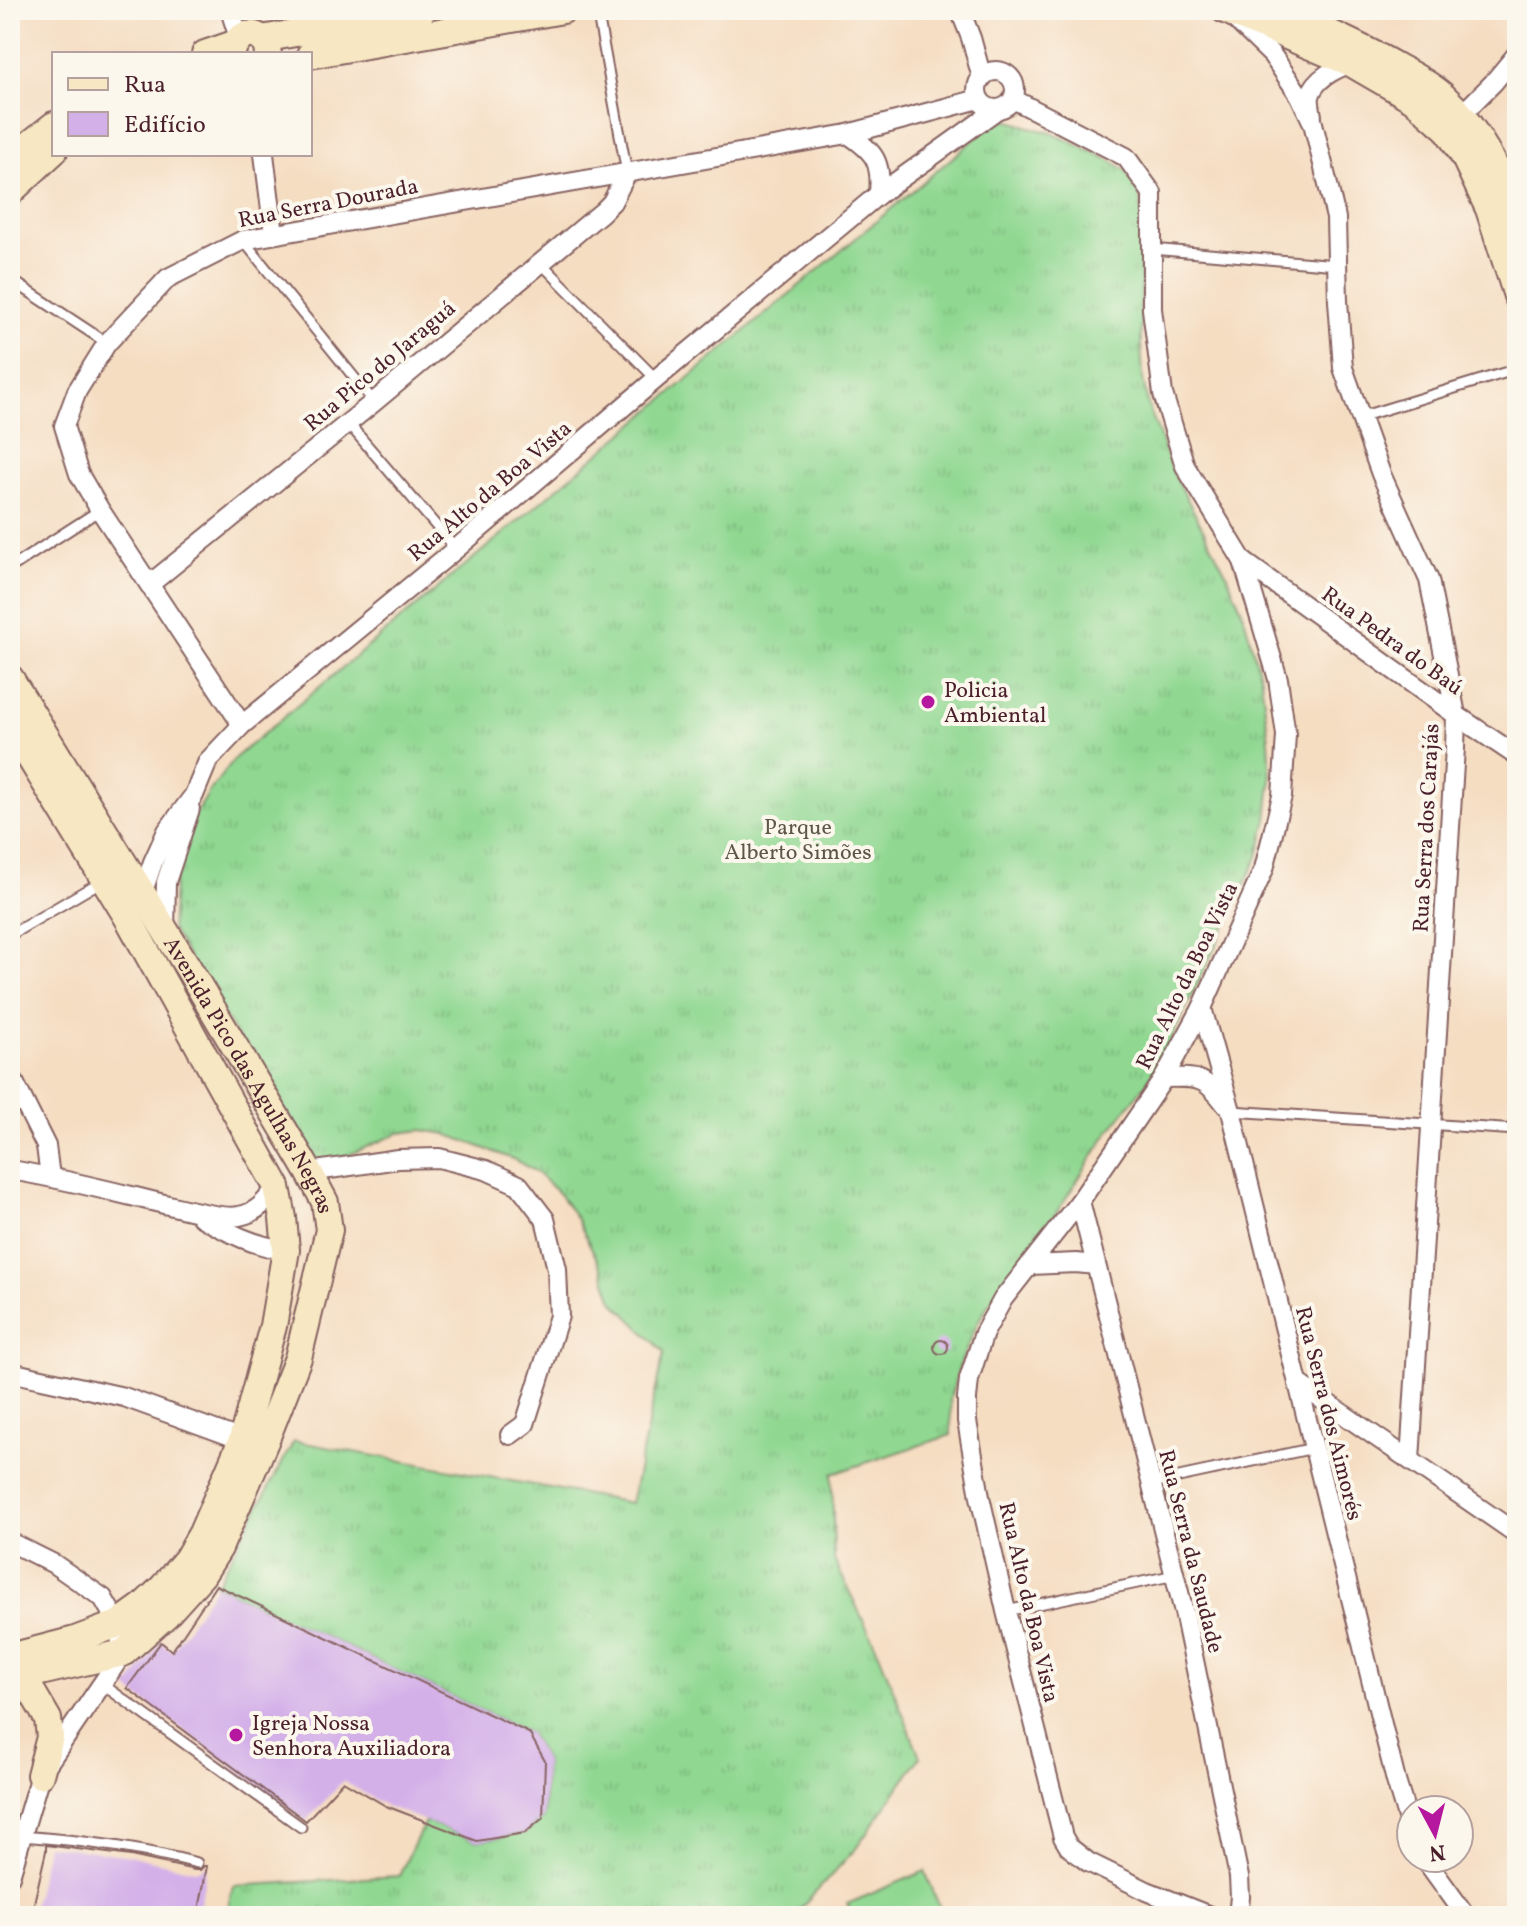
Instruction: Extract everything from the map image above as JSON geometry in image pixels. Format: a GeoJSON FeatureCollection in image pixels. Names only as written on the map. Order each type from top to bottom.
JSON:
{"type":"FeatureCollection","features":[{"type":"Feature","properties":{"kind":"street"},"geometry":{"type":"LineString","coordinates":[[230,10],[247,46]]}},
{"type":"Feature","properties":{"kind":"street"},"geometry":{"type":"LineString","coordinates":[[216,52],[423,10]]}},
{"type":"Feature","properties":{"kind":"street"},"geometry":{"type":"LineString","coordinates":[[312,55],[563,10]]}},
{"type":"Feature","properties":{"kind":"street"},"geometry":{"type":"LineString","coordinates":[[960,10],[982,78],[978,88],[994,103],[1015,94],[1013,82],[971,38]]}},
{"type":"Feature","properties":{"kind":"street"},"geometry":{"type":"LineString","coordinates":[[1227,10],[1351,63],[1454,122],[1485,151],[1517,225]]}},
{"type":"Feature","properties":{"kind":"street","name":"Rua Serra dos Carajás"},"geometry":{"type":"LineString","coordinates":[[1227,10],[1272,55],[1300,96],[1313,123],[1336,218],[1343,368],[1381,474],[1429,580],[1456,715],[1410,1460]]}},
{"type":"Feature","properties":{"kind":"street"},"geometry":{"type":"LineString","coordinates":[[1279,10],[1363,47],[1425,82],[1443,97],[1489,209],[1510,249],[1517,296]]}},
{"type":"Feature","properties":{"kind":"street"},"geometry":{"type":"LineString","coordinates":[[1454,122],[1517,54]]}},
{"type":"Feature","properties":{"kind":"street"},"geometry":{"type":"LineString","coordinates":[[1313,123],[1310,97],[1318,82],[1333,70],[1351,63]]}},
{"type":"Feature","properties":{"kind":"street"},"geometry":{"type":"LineString","coordinates":[[1493,83],[1517,69]]}},
{"type":"Feature","properties":{"kind":"street"},"geometry":{"type":"LineString","coordinates":[[982,78],[993,72],[1005,73]]}},
{"type":"Feature","properties":{"kind":"street","name":"Rua Serra Dourada"},"geometry":{"type":"LineString","coordinates":[[242,725],[100,510],[79,474],[64,426],[77,391],[107,343],[168,278],[243,240],[848,134],[994,103]]}},
{"type":"Feature","properties":{"kind":"street","name":"Rua Alto da Boa Vista"},"geometry":{"type":"LineString","coordinates":[[129,920],[143,895],[167,831],[194,795],[208,761],[242,725],[879,194],[945,148],[994,103],[1126,157],[1152,193],[1152,309],[1163,394],[1185,466],[1243,561],[1278,679],[1286,735],[1282,796],[1264,869],[1202,1008],[1164,1078],[1080,1201],[1003,1299],[984,1333],[969,1379],[967,1421],[980,1497],[1006,1611],[1063,1837],[1077,1855],[1099,1868],[1210,1916]]}},
{"type":"Feature","properties":{"kind":"street"},"geometry":{"type":"LineString","coordinates":[[10,160],[52,127]]}},
{"type":"Feature","properties":{"kind":"street"},"geometry":{"type":"LineString","coordinates":[[848,134],[874,156],[880,171],[879,194]]}},
{"type":"Feature","properties":{"kind":"street"},"geometry":{"type":"LineString","coordinates":[[10,192],[52,153]]}},
{"type":"Feature","properties":{"kind":"street"},"geometry":{"type":"LineString","coordinates":[[264,156],[274,234]]}},
{"type":"Feature","properties":{"kind":"street","name":"Rua Pico do Jaraguá"},"geometry":{"type":"LineString","coordinates":[[150,584],[374,402],[612,202],[627,173]]}},
{"type":"Feature","properties":{"kind":"street","name":"Rua Pedra do Baú"},"geometry":{"type":"LineString","coordinates":[[1243,561],[1517,756]]}},
{"type":"Feature","properties":{"kind":"street","name":"Avenida Pico das Agulhas Negras"},"geometry":{"type":"LineString","coordinates":[[10,678],[309,1172],[325,1202],[329,1230],[298,1358],[187,1559],[143,1606],[118,1624],[75,1640],[10,1657]]}},
{"type":"Feature","properties":{"kind":"street","name":"Avenida Pico das Agulhas Negras"},"geometry":{"type":"LineString","coordinates":[[10,725],[129,920],[277,1187],[283,1218],[286,1250],[254,1440],[219,1548],[202,1575],[176,1605],[123,1653]]}},
{"type":"Feature","properties":{"kind":"street"},"geometry":{"type":"LineString","coordinates":[[165,931],[166,882],[194,795]]}},
{"type":"Feature","properties":{"kind":"street","name":"Rua Serra dos Aimorés"},"geometry":{"type":"LineString","coordinates":[[1202,1008],[1231,1111],[1400,1794]]}},
{"type":"Feature","properties":{"kind":"street"},"geometry":{"type":"LineString","coordinates":[[10,1074],[46,1146],[50,1177]]}},
{"type":"Feature","properties":{"kind":"street"},"geometry":{"type":"LineString","coordinates":[[1164,1078],[1187,1077],[1206,1082],[1231,1111]]}},
{"type":"Feature","properties":{"kind":"street"},"geometry":{"type":"LineString","coordinates":[[10,1170],[188,1210],[236,1217],[263,1205],[292,1174],[398,1159],[439,1158],[486,1170],[519,1185],[545,1219],[557,1269],[559,1316],[525,1424],[510,1435]]}},
{"type":"Feature","properties":{"kind":"street","name":"Rua Serra da Saudade"},"geometry":{"type":"LineString","coordinates":[[1080,1201],[1184,1612],[1239,1877],[1238,1916]]}},
{"type":"Feature","properties":{"kind":"street"},"geometry":{"type":"LineString","coordinates":[[188,1210],[237,1238],[264,1248],[307,1256],[324,1251]]}},
{"type":"Feature","properties":{"kind":"street"},"geometry":{"type":"LineString","coordinates":[[1030,1265],[1096,1265]]}},
{"type":"Feature","properties":{"kind":"street"},"geometry":{"type":"LineString","coordinates":[[10,1372],[124,1397],[254,1440]]}},
{"type":"Feature","properties":{"kind":"street"},"geometry":{"type":"LineString","coordinates":[[1298,1383],[1517,1534]]}},
{"type":"Feature","properties":{"kind":"street"},"geometry":{"type":"LineString","coordinates":[[10,1542],[54,1564],[103,1598],[118,1624],[123,1653],[40,1775]]}},
{"type":"Feature","properties":{"kind":"street"},"geometry":{"type":"LineString","coordinates":[[10,1681],[123,1653]]}},
{"type":"Feature","properties":{"kind":"street"},"geometry":{"type":"LineString","coordinates":[[10,1681],[31,1690],[48,1719],[50,1737],[10,1876]]}},
{"type":"Feature","properties":{"kind":"street"},"geometry":{"type":"LineString","coordinates":[[1436,1874],[1466,1916]]}},
{"type":"Feature","properties":{"kind":"lane"},"geometry":{"type":"LineString","coordinates":[[597,10],[627,173]]}},
{"type":"Feature","properties":{"kind":"lane"},"geometry":{"type":"LineString","coordinates":[[243,240],[374,402]]}},
{"type":"Feature","properties":{"kind":"lane"},"geometry":{"type":"LineString","coordinates":[[1152,249],[1337,265]]}},
{"type":"Feature","properties":{"kind":"lane"},"geometry":{"type":"LineString","coordinates":[[541,263],[656,379]]}},
{"type":"Feature","properties":{"kind":"lane"},"geometry":{"type":"LineString","coordinates":[[10,279],[107,343]]}},
{"type":"Feature","properties":{"kind":"lane"},"geometry":{"type":"LineString","coordinates":[[1360,417],[1517,369]]}},
{"type":"Feature","properties":{"kind":"lane"},"geometry":{"type":"LineString","coordinates":[[348,423],[456,549]]}},
{"type":"Feature","properties":{"kind":"lane"},"geometry":{"type":"LineString","coordinates":[[10,568],[100,510]]}},
{"type":"Feature","properties":{"kind":"lane"},"geometry":{"type":"LineString","coordinates":[[10,935],[104,879]]}},
{"type":"Feature","properties":{"kind":"lane"},"geometry":{"type":"LineString","coordinates":[[1231,1111],[1517,1130]]}},
{"type":"Feature","properties":{"kind":"lane"},"geometry":{"type":"LineString","coordinates":[[1151,1483],[1314,1448]]}},
{"type":"Feature","properties":{"kind":"lane"},"geometry":{"type":"LineString","coordinates":[[1006,1611],[1175,1575]]}},
{"type":"Feature","properties":{"kind":"lane"},"geometry":{"type":"LineString","coordinates":[[102,1684],[301,1827]]}},
{"type":"Feature","properties":{"kind":"lane"},"geometry":{"type":"LineString","coordinates":[[21,1836],[154,1853],[197,1863]]}},
{"type":"Feature","properties":{"kind":"green space","name":"Parque Alberto Simões"},"geometry":{"type":"Polygon","coordinates":[[[1006,120],[1054,134],[1114,162],[1134,182],[1141,202],[1141,343],[1148,405],[1175,476],[1226,573],[1243,613],[1261,679],[1271,781],[1267,820],[1258,857],[1163,1056],[978,1322],[950,1398],[951,1435],[832,1474],[834,1560],[878,1651],[920,1757],[857,1847],[794,1916],[226,1916],[233,1886],[399,1876],[425,1821],[477,1841],[525,1833],[543,1818],[545,1761],[529,1733],[216,1585],[294,1441],[631,1503],[664,1352],[613,1301],[602,1269],[577,1219],[559,1194],[536,1172],[513,1159],[446,1134],[422,1130],[399,1133],[332,1162],[314,1162],[171,929],[175,873],[191,822],[236,757],[977,137],[1006,120]]]}},
{"type":"Feature","properties":{"kind":"green space"},"geometry":{"type":"Polygon","coordinates":[[[925,1871],[943,1916],[854,1916],[847,1904],[925,1871]]]}},
{"type":"Feature","properties":{"kind":"building"},"geometry":{"type":"Polygon","coordinates":[[[941,1340],[948,1347],[941,1354],[934,1347],[941,1340]]]}},
{"type":"Feature","properties":{"kind":"building"},"geometry":{"type":"Polygon","coordinates":[[[216,1585],[529,1733],[545,1761],[543,1818],[525,1833],[477,1841],[386,1806],[343,1781],[306,1821],[127,1688],[161,1642],[172,1651],[216,1585]]]}},
{"type":"Feature","properties":{"kind":"building"},"geometry":{"type":"Polygon","coordinates":[[[46,1845],[131,1856],[195,1870],[207,1866],[198,1916],[31,1916],[46,1845]]]}},
{"type":"Feature","properties":{"kind":"place","name":"Policia Ambiental"},"geometry":{"type":"Point","coordinates":[928,702]}},
{"type":"Feature","properties":{"kind":"place","name":"Igreja Nossa Senhora Auxiliadora"},"geometry":{"type":"Point","coordinates":[236,1735]}}]}
